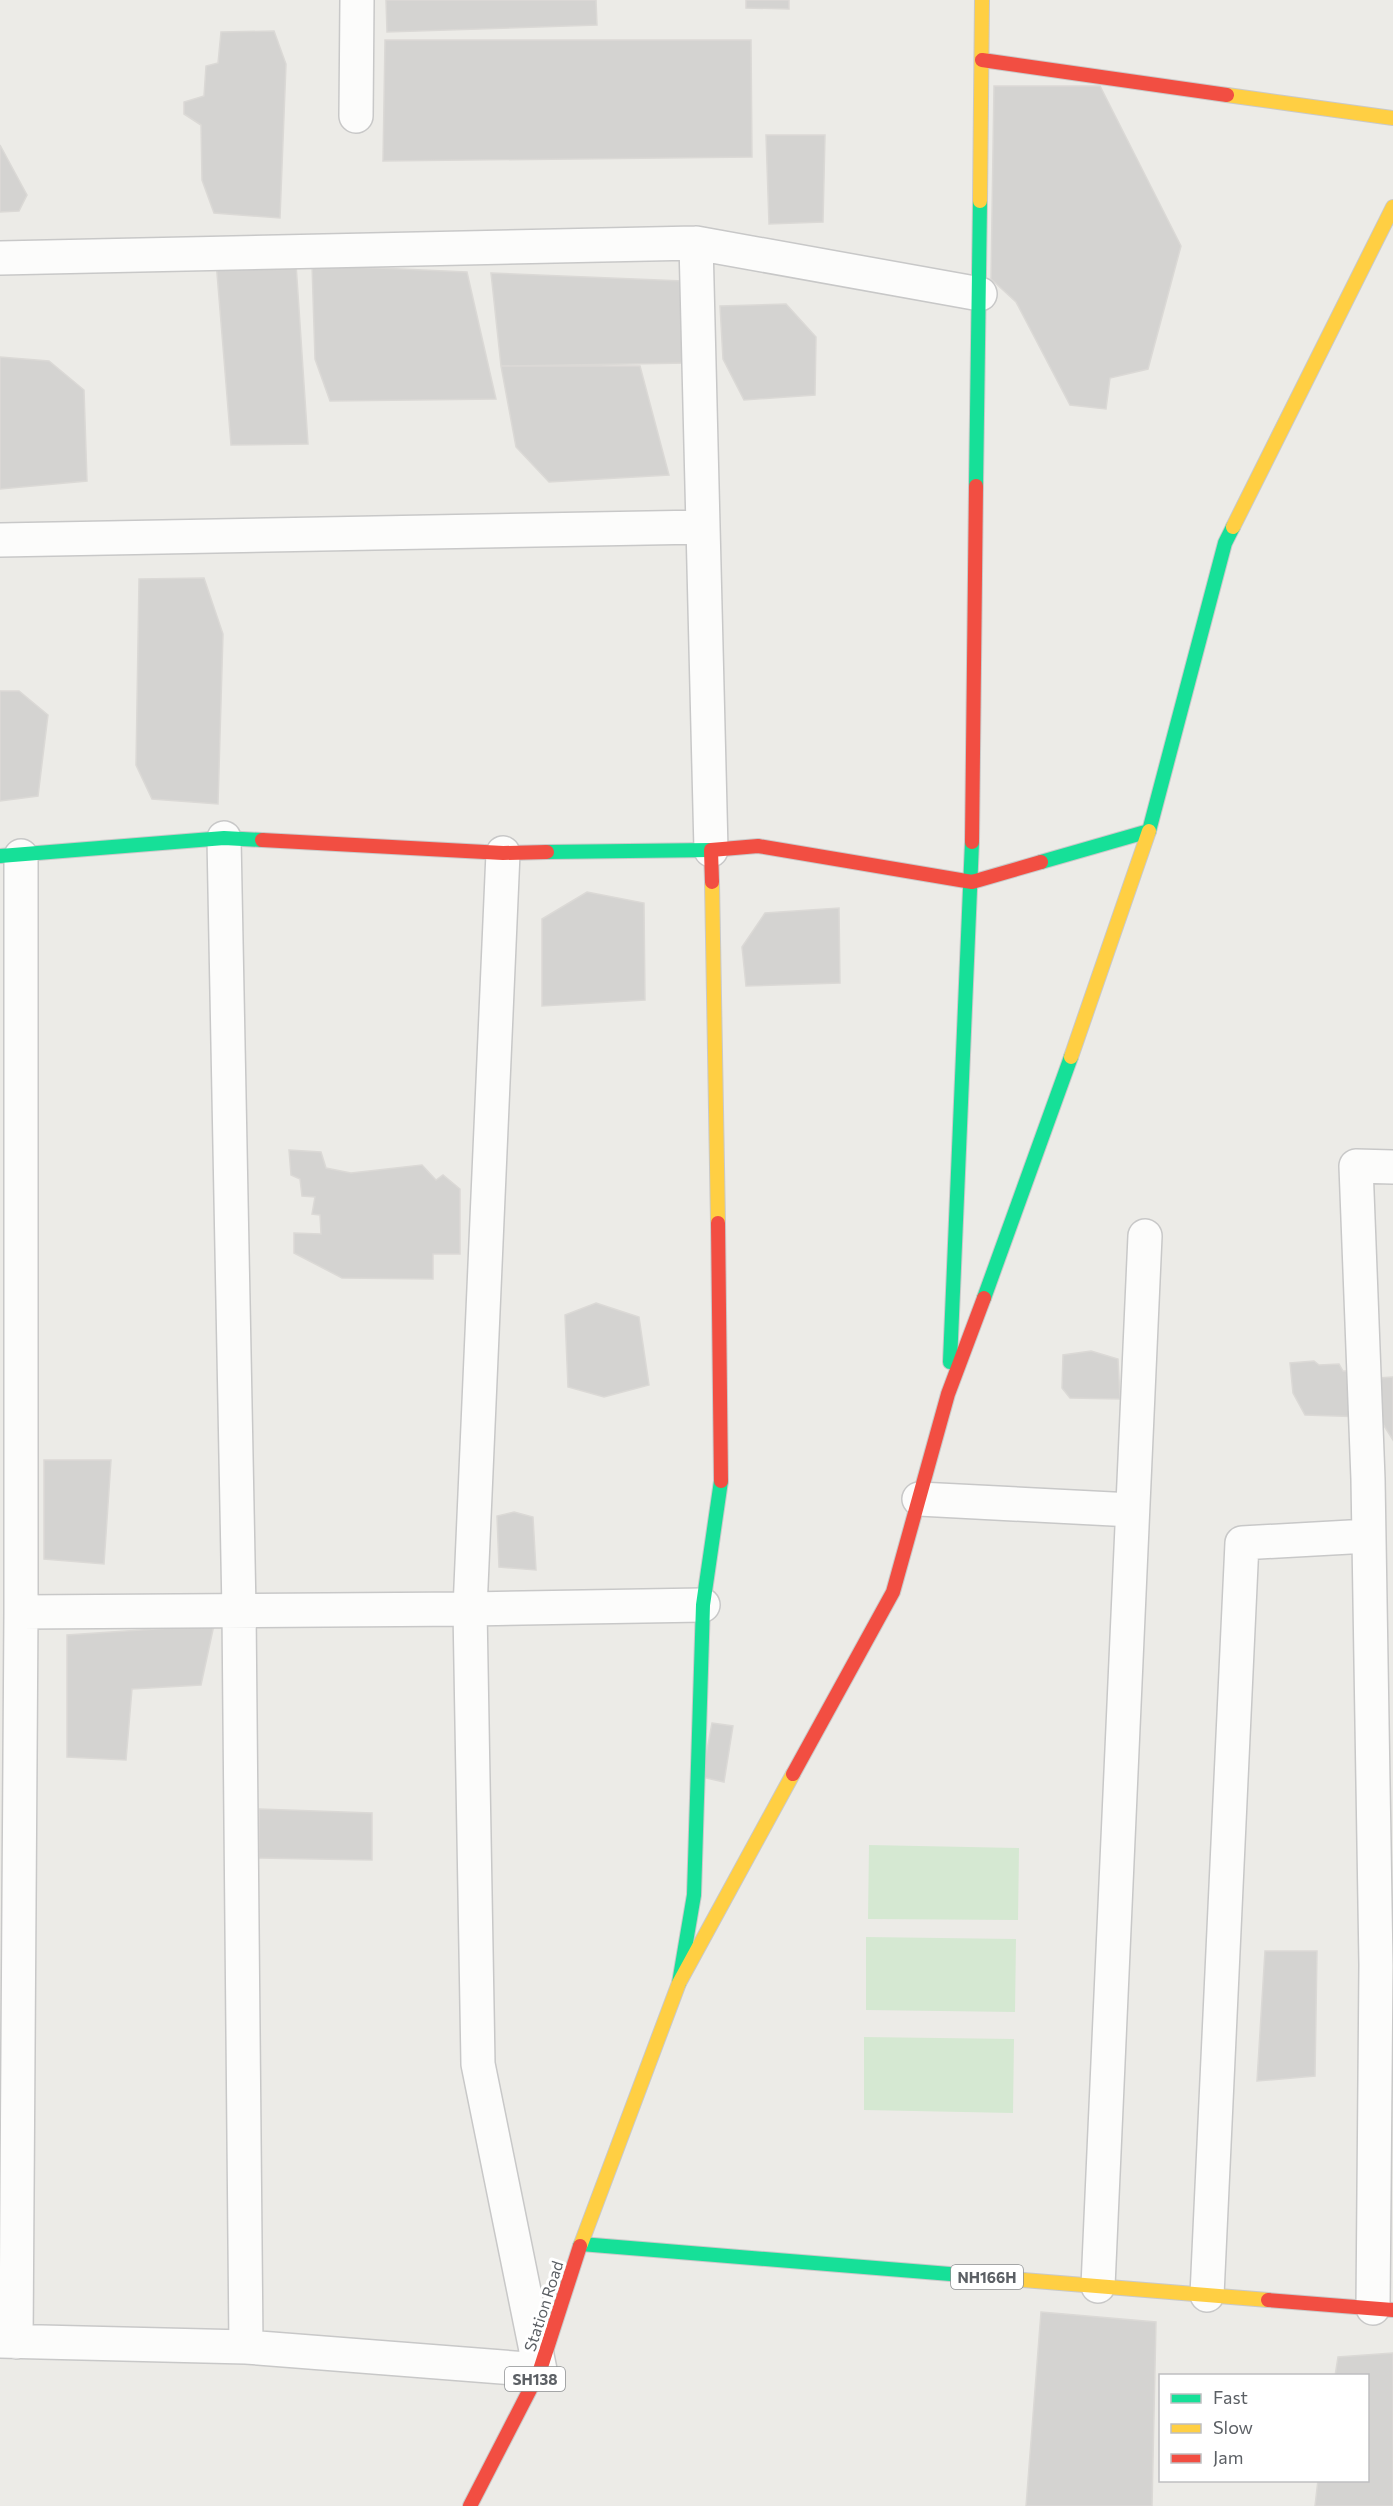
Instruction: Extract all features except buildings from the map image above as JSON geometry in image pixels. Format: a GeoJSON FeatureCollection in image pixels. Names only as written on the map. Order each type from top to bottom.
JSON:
{"type":"FeatureCollection","features":[{"type":"Feature","properties":{"kind":"main road"},"geometry":{"type":"LineString","coordinates":[[948,1394],[972,882],[982,0]]}},
{"type":"Feature","properties":{"kind":"main road"},"geometry":{"type":"LineString","coordinates":[[982,60],[1393,118]]}},
{"type":"Feature","properties":{"kind":"main road"},"geometry":{"type":"LineString","coordinates":[[679,1983],[893,1592],[948,1394],[1037,1156],[1149,831],[1225,543],[1393,207]]}},
{"type":"Feature","properties":{"kind":"main road"},"geometry":{"type":"LineString","coordinates":[[11,856],[224,838],[502,853],[711,850],[758,846],[972,882],[1149,831]]}},
{"type":"Feature","properties":{"kind":"main road"},"geometry":{"type":"LineString","coordinates":[[679,1983],[694,1895],[703,1605],[723,1471],[711,850]]}},
{"type":"Feature","properties":{"kind":"main road","name":"Station Road"},"geometry":{"type":"LineString","coordinates":[[470,2506],[540,2370],[581,2244],[679,1983]]}},
{"type":"Feature","properties":{"kind":"main road","name":"NH166H"},"geometry":{"type":"LineString","coordinates":[[581,2244],[1383,2309]]}},
{"type":"Feature","properties":{"kind":"street"},"geometry":{"type":"LineString","coordinates":[[356,117],[357,0]]}},
{"type":"Feature","properties":{"kind":"street"},"geometry":{"type":"LineString","coordinates":[[696,243],[711,850]]}},
{"type":"Feature","properties":{"kind":"street"},"geometry":{"type":"LineString","coordinates":[[0,258],[696,243],[980,294]]}},
{"type":"Feature","properties":{"kind":"street"},"geometry":{"type":"LineString","coordinates":[[0,540],[703,527]]}},
{"type":"Feature","properties":{"kind":"street"},"geometry":{"type":"LineString","coordinates":[[224,838],[239,1611],[246,2347]]}},
{"type":"Feature","properties":{"kind":"street"},"geometry":{"type":"LineString","coordinates":[[11,856],[10,1567],[21,1612],[8,2341],[246,2347],[540,2370],[478,2064],[470,1609],[502,853]]}},
{"type":"Feature","properties":{"kind":"street"},"geometry":{"type":"LineString","coordinates":[[1383,2309],[1368,1536],[1356,1166],[1393,1167]]}},
{"type":"Feature","properties":{"kind":"street"},"geometry":{"type":"LineString","coordinates":[[1098,2286],[1145,1236]]}},
{"type":"Feature","properties":{"kind":"street"},"geometry":{"type":"LineString","coordinates":[[919,1499],[1132,1510]]}},
{"type":"Feature","properties":{"kind":"street"},"geometry":{"type":"LineString","coordinates":[[1207,2295],[1242,1543],[1368,1536]]}},
{"type":"Feature","properties":{"kind":"street"},"geometry":{"type":"LineString","coordinates":[[21,1612],[703,1605]]}},
{"type":"Feature","properties":{"kind":"green space"},"geometry":{"type":"Polygon","coordinates":[[[869,1845],[1019,1848],[1018,1920],[868,1919],[869,1845]]]}},
{"type":"Feature","properties":{"kind":"green space"},"geometry":{"type":"Polygon","coordinates":[[[866,1937],[1016,1939],[1015,2012],[866,2010],[866,1937]]]}},
{"type":"Feature","properties":{"kind":"green space"},"geometry":{"type":"Polygon","coordinates":[[[864,2037],[1014,2039],[1013,2113],[864,2110],[864,2037]]]}},
{"type":"Feature","properties":{"kind":"traffic: fast"},"geometry":{"type":"LineString","coordinates":[[976,486],[980,201]]}},
{"type":"Feature","properties":{"kind":"traffic: fast"},"geometry":{"type":"LineString","coordinates":[[1041,862],[1149,831],[1225,543],[1233,527]]}},
{"type":"Feature","properties":{"kind":"traffic: fast"},"geometry":{"type":"LineString","coordinates":[[0,856],[224,838],[262,840]]}},
{"type":"Feature","properties":{"kind":"traffic: fast"},"geometry":{"type":"LineString","coordinates":[[950,1362],[972,842]]}},
{"type":"Feature","properties":{"kind":"traffic: fast"},"geometry":{"type":"LineString","coordinates":[[547,852],[711,850]]}},
{"type":"Feature","properties":{"kind":"traffic: fast"},"geometry":{"type":"LineString","coordinates":[[984,1298],[1071,1057]]}},
{"type":"Feature","properties":{"kind":"traffic: fast"},"geometry":{"type":"LineString","coordinates":[[679,1983],[694,1895],[703,1605],[721,1481]]}},
{"type":"Feature","properties":{"kind":"traffic: fast"},"geometry":{"type":"LineString","coordinates":[[580,2246],[581,2244],[1023,2280]]}},
{"type":"Feature","properties":{"kind":"traffic: slow"},"geometry":{"type":"LineString","coordinates":[[980,201],[982,0]]}},
{"type":"Feature","properties":{"kind":"traffic: slow"},"geometry":{"type":"LineString","coordinates":[[1227,95],[1393,118]]}},
{"type":"Feature","properties":{"kind":"traffic: slow"},"geometry":{"type":"LineString","coordinates":[[1233,527],[1393,207]]}},
{"type":"Feature","properties":{"kind":"traffic: slow"},"geometry":{"type":"LineString","coordinates":[[1071,1057],[1149,831]]}},
{"type":"Feature","properties":{"kind":"traffic: slow"},"geometry":{"type":"LineString","coordinates":[[712,882],[718,1223]]}},
{"type":"Feature","properties":{"kind":"traffic: slow"},"geometry":{"type":"LineString","coordinates":[[581,2244],[679,1983],[793,1774]]}},
{"type":"Feature","properties":{"kind":"traffic: slow"},"geometry":{"type":"LineString","coordinates":[[1023,2280],[1268,2300]]}},
{"type":"Feature","properties":{"kind":"traffic: jam"},"geometry":{"type":"LineString","coordinates":[[982,60],[1227,95]]}},
{"type":"Feature","properties":{"kind":"traffic: jam"},"geometry":{"type":"LineString","coordinates":[[972,842],[976,486]]}},
{"type":"Feature","properties":{"kind":"traffic: jam"},"geometry":{"type":"LineString","coordinates":[[262,840],[503,853],[547,852]]}},
{"type":"Feature","properties":{"kind":"traffic: jam"},"geometry":{"type":"LineString","coordinates":[[712,882],[711,850],[758,846],[972,882],[1041,862]]}},
{"type":"Feature","properties":{"kind":"traffic: jam"},"geometry":{"type":"LineString","coordinates":[[718,1223],[721,1481]]}},
{"type":"Feature","properties":{"kind":"traffic: jam"},"geometry":{"type":"LineString","coordinates":[[793,1774],[893,1592],[948,1394],[984,1298]]}},
{"type":"Feature","properties":{"kind":"traffic: jam"},"geometry":{"type":"LineString","coordinates":[[470,2506],[540,2370],[580,2246]]}},
{"type":"Feature","properties":{"kind":"traffic: jam"},"geometry":{"type":"LineString","coordinates":[[1268,2300],[1393,2310]]}}]}
